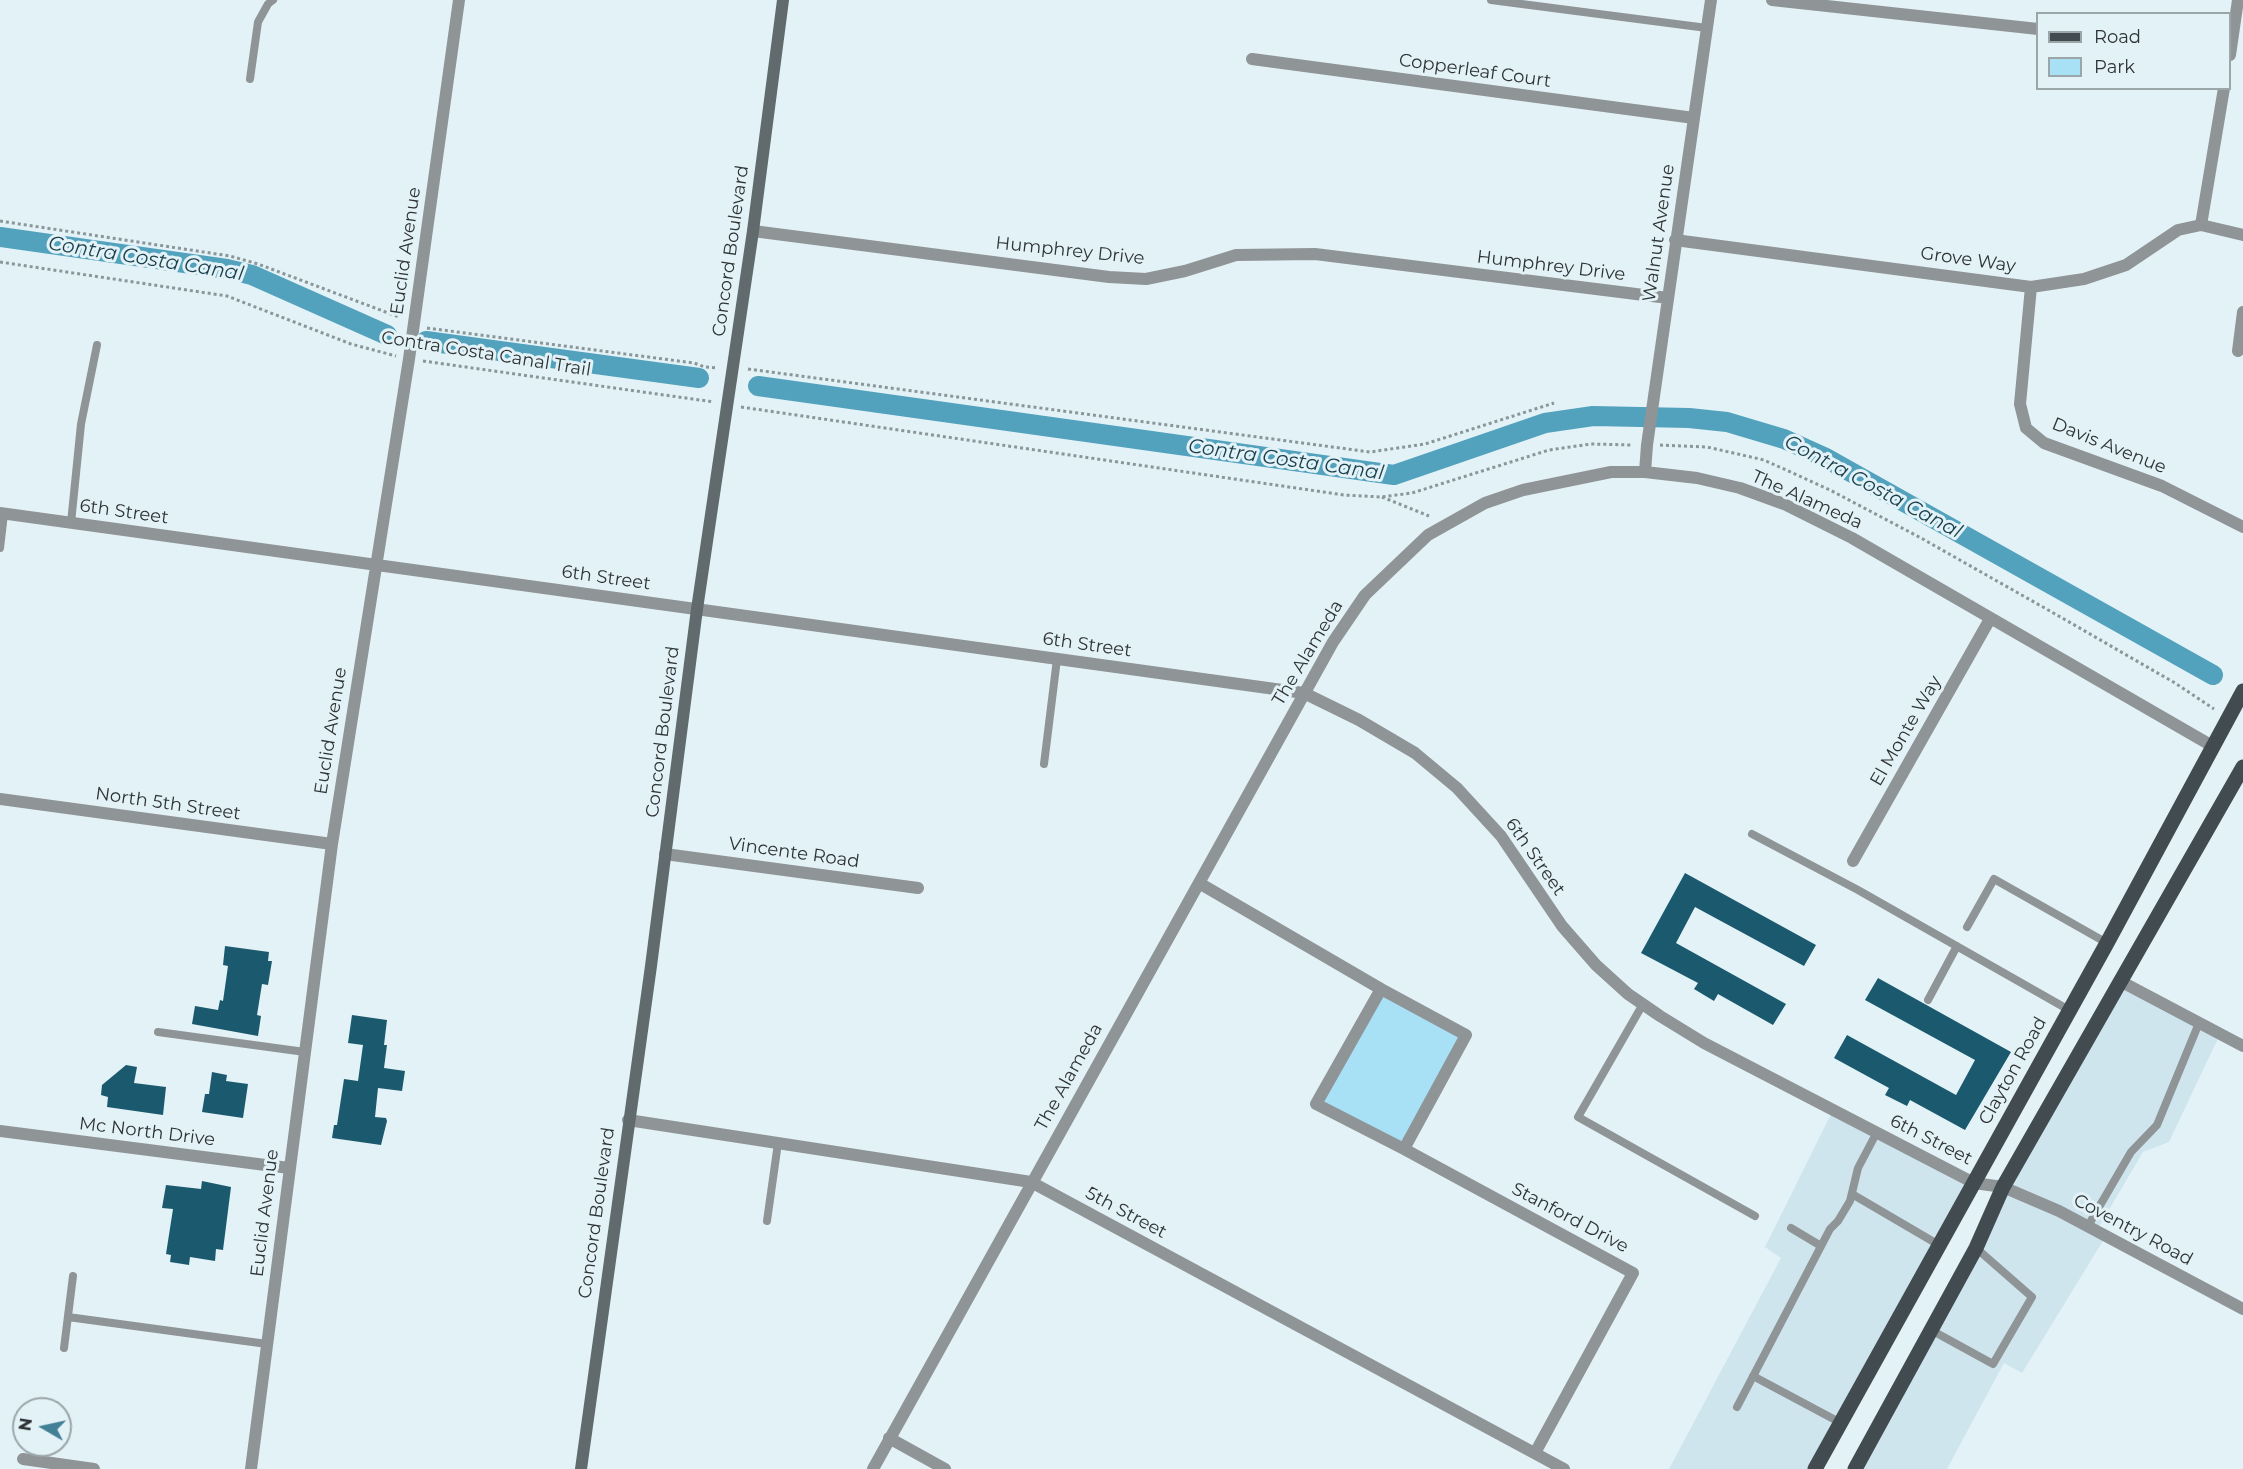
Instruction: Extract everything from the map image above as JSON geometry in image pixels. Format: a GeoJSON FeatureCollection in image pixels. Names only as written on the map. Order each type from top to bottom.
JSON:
{"type":"FeatureCollection","features":[{"type":"Feature","properties":{"kind":"main road","name":"Clayton Road"},"geometry":{"type":"LineString","coordinates":[[1815,1469],[2107,943],[2243,691]]}},
{"type":"Feature","properties":{"kind":"main road"},"geometry":{"type":"LineString","coordinates":[[1855,1469],[1976,1248],[2003,1187],[2243,767]]}},
{"type":"Feature","properties":{"kind":"street","name":"Euclid Avenue"},"geometry":{"type":"LineString","coordinates":[[251,1469],[332,844],[409,359],[459,0]]}},
{"type":"Feature","properties":{"kind":"street","name":"Concord Boulevard"},"geometry":{"type":"LineString","coordinates":[[581,1469],[697,609],[753,231],[783,0]]}},
{"type":"Feature","properties":{"kind":"street","name":"Walnut Avenue"},"geometry":{"type":"LineString","coordinates":[[1645,472],[1675,240],[1711,0]]}},
{"type":"Feature","properties":{"kind":"street"},"geometry":{"type":"LineString","coordinates":[[1772,0],[2036,29]]}},
{"type":"Feature","properties":{"kind":"street"},"geometry":{"type":"LineString","coordinates":[[2231,48],[2240,14],[2238,0]]}},
{"type":"Feature","properties":{"kind":"street","name":"Copperleaf Court"},"geometry":{"type":"LineString","coordinates":[[1252,59],[1694,118]]}},
{"type":"Feature","properties":{"kind":"street"},"geometry":{"type":"LineString","coordinates":[[2224,90],[2201,225],[2243,235]]}},
{"type":"Feature","properties":{"kind":"street","name":"Grove Way"},"geometry":{"type":"LineString","coordinates":[[1675,240],[2031,286],[2084,279],[2126,265],[2178,230],[2201,225]]}},
{"type":"Feature","properties":{"kind":"street","name":"Humphrey Drive"},"geometry":{"type":"LineString","coordinates":[[753,231],[1109,277],[1146,279],[1185,271],[1236,255],[1315,254],[1668,298]]}},
{"type":"Feature","properties":{"kind":"street","name":"Davis Avenue"},"geometry":{"type":"LineString","coordinates":[[2031,286],[2020,404],[2026,428],[2044,442],[2162,486],[2243,527]]}},
{"type":"Feature","properties":{"kind":"street"},"geometry":{"type":"LineString","coordinates":[[2238,351],[2243,312]]}},
{"type":"Feature","properties":{"kind":"street","name":"The Alameda"},"geometry":{"type":"LineString","coordinates":[[873,1469],[1333,642],[1365,595],[1428,536],[1447,523],[1485,503],[1523,490],[1611,472],[1645,472],[1697,478],[1740,488],[1784,504],[1852,538],[2214,747]]}},
{"type":"Feature","properties":{"kind":"street","name":"6th Street"},"geometry":{"type":"LineString","coordinates":[[2,513],[1304,693],[1359,720],[1415,753],[1457,788],[1501,836],[1562,926],[1596,965],[1643,1004],[1704,1043],[1974,1183],[2003,1187]]}},
{"type":"Feature","properties":{"kind":"street","name":"El Monte Way"},"geometry":{"type":"LineString","coordinates":[[1853,861],[1990,619]]}},
{"type":"Feature","properties":{"kind":"street","name":"North 5th Street"},"geometry":{"type":"LineString","coordinates":[[0,799],[332,844]]}},
{"type":"Feature","properties":{"kind":"street","name":"Vincente Road"},"geometry":{"type":"LineString","coordinates":[[665,854],[918,888]]}},
{"type":"Feature","properties":{"kind":"street"},"geometry":{"type":"LineString","coordinates":[[1199,883],[1381,989],[1466,1035],[1404,1149]]}},
{"type":"Feature","properties":{"kind":"street"},"geometry":{"type":"LineString","coordinates":[[2120,981],[2243,1046]]}},
{"type":"Feature","properties":{"kind":"street","name":"Stanford Drive"},"geometry":{"type":"LineString","coordinates":[[1381,989],[1317,1104],[1633,1273],[1535,1453]]}},
{"type":"Feature","properties":{"kind":"street","name":"5th Street"},"geometry":{"type":"LineString","coordinates":[[628,1120],[1031,1182],[1564,1469]]}},
{"type":"Feature","properties":{"kind":"street","name":"Mc North Drive"},"geometry":{"type":"LineString","coordinates":[[0,1131],[289,1168]]}},
{"type":"Feature","properties":{"kind":"street","name":"Coventry Road"},"geometry":{"type":"LineString","coordinates":[[2003,1187],[2059,1210],[2243,1309]]}},
{"type":"Feature","properties":{"kind":"street"},"geometry":{"type":"LineString","coordinates":[[889,1438],[945,1469]]}},
{"type":"Feature","properties":{"kind":"street"},"geometry":{"type":"LineString","coordinates":[[23,1459],[94,1469]]}},
{"type":"Feature","properties":{"kind":"lane"},"geometry":{"type":"LineString","coordinates":[[250,80],[258,22],[268,4],[273,0]]}},
{"type":"Feature","properties":{"kind":"lane"},"geometry":{"type":"LineString","coordinates":[[1491,0],[1707,27]]}},
{"type":"Feature","properties":{"kind":"lane"},"geometry":{"type":"LineString","coordinates":[[71,523],[81,424],[97,345]]}},
{"type":"Feature","properties":{"kind":"lane"},"geometry":{"type":"LineString","coordinates":[[0,548],[2,513]]}},
{"type":"Feature","properties":{"kind":"lane"},"geometry":{"type":"LineString","coordinates":[[1044,764],[1057,659]]}},
{"type":"Feature","properties":{"kind":"lane"},"geometry":{"type":"LineString","coordinates":[[1752,834],[1858,890],[2069,1010]]}},
{"type":"Feature","properties":{"kind":"lane"},"geometry":{"type":"LineString","coordinates":[[1967,927],[1994,879],[2107,943]]}},
{"type":"Feature","properties":{"kind":"lane"},"geometry":{"type":"LineString","coordinates":[[1928,1000],[1957,946]]}},
{"type":"Feature","properties":{"kind":"lane"},"geometry":{"type":"LineString","coordinates":[[1643,1004],[1578,1117],[1755,1216]]}},
{"type":"Feature","properties":{"kind":"lane"},"geometry":{"type":"LineString","coordinates":[[2088,1226],[2131,1152],[2157,1125],[2199,1023]]}},
{"type":"Feature","properties":{"kind":"lane"},"geometry":{"type":"LineString","coordinates":[[158,1032],[305,1052]]}},
{"type":"Feature","properties":{"kind":"lane"},"geometry":{"type":"LineString","coordinates":[[1737,1407],[1821,1246],[1850,1201],[1858,1168],[1877,1132]]}},
{"type":"Feature","properties":{"kind":"lane"},"geometry":{"type":"LineString","coordinates":[[767,1221],[778,1143]]}},
{"type":"Feature","properties":{"kind":"lane"},"geometry":{"type":"LineString","coordinates":[[1852,1194],[1939,1245]]}},
{"type":"Feature","properties":{"kind":"lane"},"geometry":{"type":"LineString","coordinates":[[1791,1228],[1821,1246]]}},
{"type":"Feature","properties":{"kind":"lane"},"geometry":{"type":"LineString","coordinates":[[1931,1330],[1993,1364],[2032,1297],[1976,1248]]}},
{"type":"Feature","properties":{"kind":"lane"},"geometry":{"type":"LineString","coordinates":[[64,1348],[73,1276]]}},
{"type":"Feature","properties":{"kind":"lane"},"geometry":{"type":"LineString","coordinates":[[68,1317],[267,1344]]}},
{"type":"Feature","properties":{"kind":"lane"},"geometry":{"type":"LineString","coordinates":[[1753,1376],[1840,1423]]}},
{"type":"Feature","properties":{"kind":"path"},"geometry":{"type":"LineString","coordinates":[[0,222],[230,256],[258,264],[426,328],[694,363],[705,367],[770,371],[1370,452],[1425,444],[1554,403]]}},
{"type":"Feature","properties":{"kind":"path","name":"Contra Costa Canal Trail"},"geometry":{"type":"LineString","coordinates":[[0,262],[228,296],[351,344],[409,359],[727,404]]}},
{"type":"Feature","properties":{"kind":"path"},"geometry":{"type":"LineString","coordinates":[[1381,497],[1447,523]]}},
{"type":"Feature","properties":{"kind":"shaded area"},"geometry":{"type":"Polygon","coordinates":[[[2120,981],[2220,1034],[2169,1142],[2143,1152],[2097,1230],[2106,1236],[2022,1373],[2004,1363],[1947,1469],[1855,1469],[2120,981]]]}},
{"type":"Feature","properties":{"kind":"shaded area"},"geometry":{"type":"Polygon","coordinates":[[[1833,1110],[1974,1183],[1815,1469],[1669,1469],[1781,1258],[1765,1247],[1833,1110]]]}},
{"type":"Feature","properties":{"kind":"green space"},"geometry":{"type":"Polygon","coordinates":[[[1381,989],[1466,1035],[1404,1149],[1317,1104],[1381,989]]]}},
{"type":"Feature","properties":{"kind":"building"},"geometry":{"type":"Polygon","coordinates":[[[1685,873],[1816,945],[1804,966],[1695,907],[1676,943],[1786,1004],[1773,1025],[1718,994],[1714,1001],[1694,989],[1698,983],[1641,953],[1685,873]]]}},
{"type":"Feature","properties":{"kind":"building"},"geometry":{"type":"Polygon","coordinates":[[[225,946],[269,952],[268,961],[272,961],[268,985],[262,984],[257,1015],[261,1016],[258,1036],[192,1024],[195,1006],[218,1010],[220,1000],[223,1001],[228,966],[223,965],[225,946]]]}},
{"type":"Feature","properties":{"kind":"building"},"geometry":{"type":"Polygon","coordinates":[[[1878,978],[2011,1052],[1965,1130],[1910,1100],[1907,1106],[1885,1095],[1889,1088],[1834,1058],[1847,1035],[1956,1095],[1975,1060],[1865,1000],[1878,978]]]}},
{"type":"Feature","properties":{"kind":"building"},"geometry":{"type":"Polygon","coordinates":[[[352,1015],[387,1020],[384,1068],[405,1071],[402,1091],[378,1088],[375,1117],[386,1118],[387,1121],[381,1145],[332,1138],[334,1125],[337,1125],[344,1079],[358,1081],[363,1045],[348,1043],[352,1015]]]}},
{"type":"Feature","properties":{"kind":"building"},"geometry":{"type":"Polygon","coordinates":[[[126,1065],[137,1067],[134,1083],[166,1087],[163,1115],[107,1107],[108,1097],[101,1095],[102,1085],[126,1065]]]}},
{"type":"Feature","properties":{"kind":"building"},"geometry":{"type":"Polygon","coordinates":[[[212,1072],[227,1075],[226,1081],[248,1084],[243,1118],[202,1112],[205,1094],[209,1094],[212,1072]]]}},
{"type":"Feature","properties":{"kind":"building"},"geometry":{"type":"Polygon","coordinates":[[[202,1181],[231,1187],[223,1250],[216,1249],[215,1261],[190,1257],[189,1265],[170,1262],[171,1255],[166,1254],[173,1209],[162,1208],[166,1185],[201,1189],[202,1181]]]}},
{"type":"Feature","properties":{"kind":"waterway","name":"Contra Costa Canal"},"geometry":{"type":"LineString","coordinates":[[0,237],[227,269],[252,275],[387,335]]}},
{"type":"Feature","properties":{"kind":"waterway","name":"Contra Costa Canal"},"geometry":{"type":"LineString","coordinates":[[426,341],[699,378]]}},
{"type":"Feature","properties":{"kind":"waterway","name":"Contra Costa Canal"},"geometry":{"type":"LineString","coordinates":[[758,386],[1394,475],[1545,423],[1593,416],[1689,418],[1727,422],[1784,439],[1824,457],[2213,675]]}}]}
